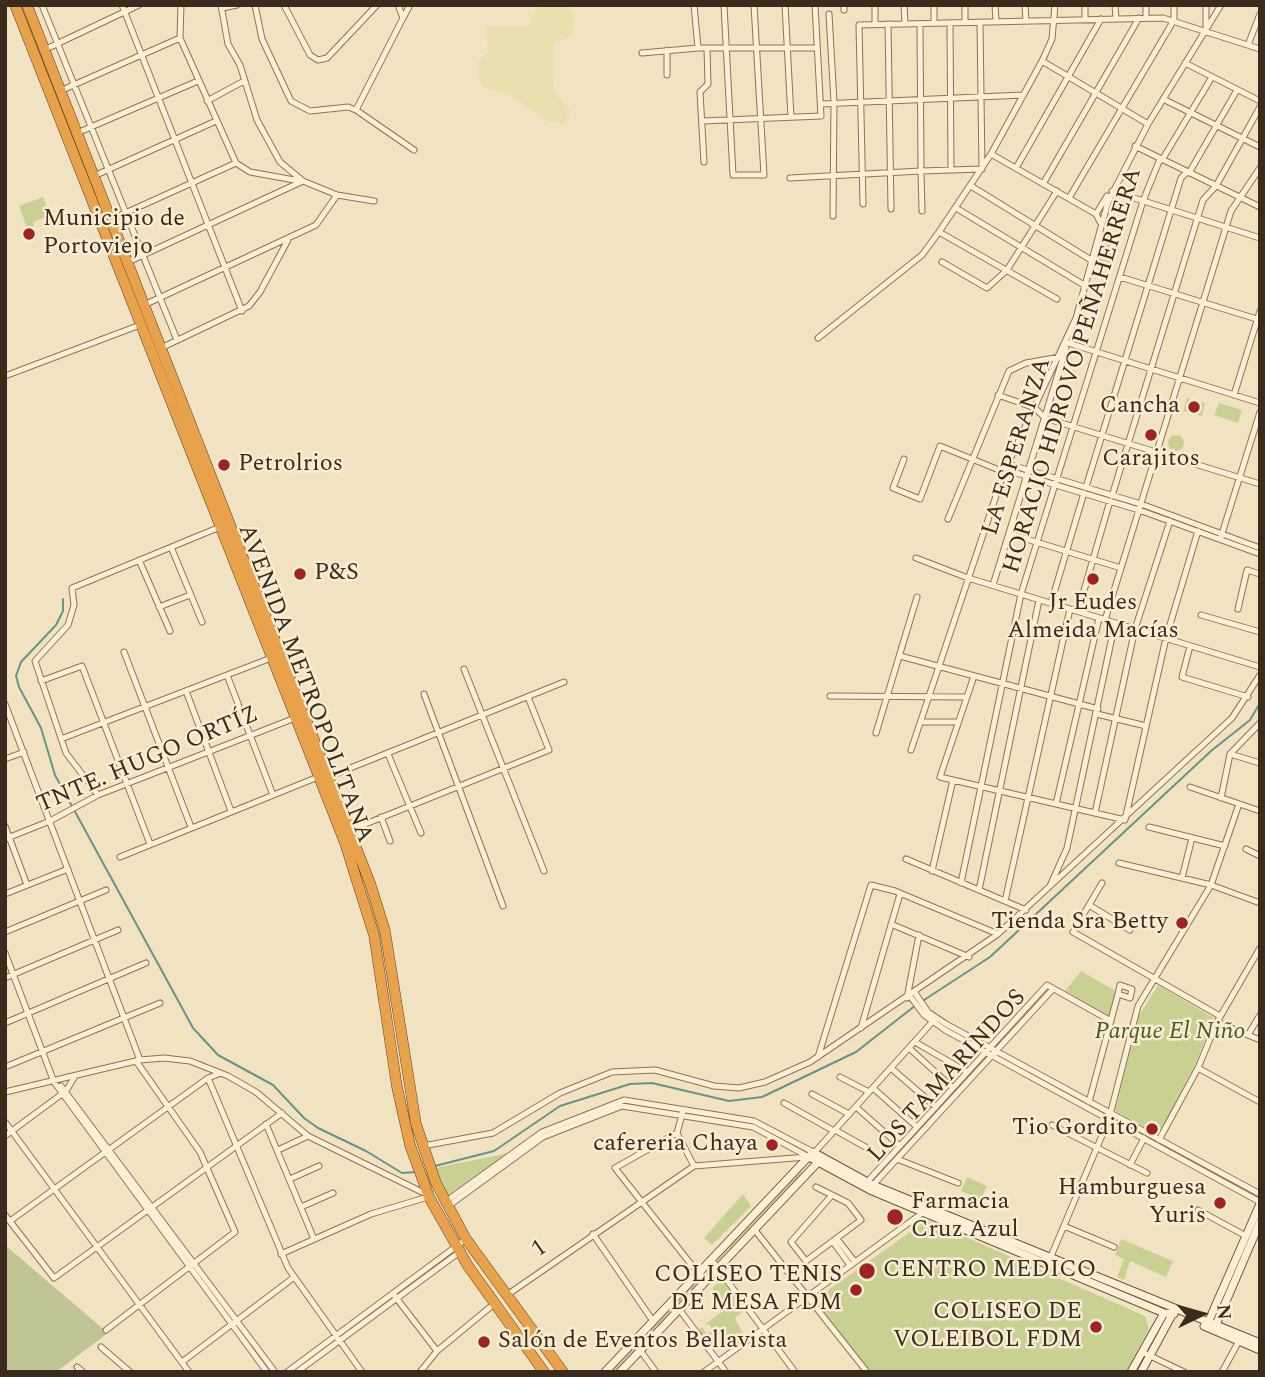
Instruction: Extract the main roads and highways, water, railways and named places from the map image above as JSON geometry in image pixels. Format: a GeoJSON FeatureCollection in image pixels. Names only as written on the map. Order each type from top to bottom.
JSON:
{"type":"FeatureCollection","features":[{"type":"Feature","properties":{"kind":"highway"},"geometry":{"type":"LineString","coordinates":[[27,5],[111,220],[122,265],[144,305],[300,717],[330,778],[346,831]]}},
{"type":"Feature","properties":{"kind":"highway","name":"AVENIDA METROPOLITANA"},"geometry":{"type":"LineString","coordinates":[[16,8],[122,265],[140,325],[271,657],[300,717],[318,777],[346,831],[390,996],[397,1087],[415,1161],[428,1196],[457,1249],[544,1372]]}},
{"type":"Feature","properties":{"kind":"highway"},"geometry":{"type":"LineString","coordinates":[[176,415],[187,414]]}},
{"type":"Feature","properties":{"kind":"highway"},"geometry":{"type":"LineString","coordinates":[[390,996],[426,1158],[446,1205],[468,1242],[563,1372]]}},
{"type":"Feature","properties":{"kind":"waterway"},"geometry":{"type":"LineString","coordinates":[[63,599],[63,611],[56,625],[21,662],[16,676],[19,687],[41,728],[55,775],[193,1028],[218,1055],[273,1085],[304,1118],[318,1128],[366,1151],[402,1173],[417,1172]]}},
{"type":"Feature","properties":{"kind":"waterway"},"geometry":{"type":"LineString","coordinates":[[924,1000],[990,957],[1211,751],[1250,720],[1260,703]]}},
{"type":"Feature","properties":{"kind":"waterway"},"geometry":{"type":"LineString","coordinates":[[435,1166],[494,1151],[560,1106],[630,1084],[652,1083],[729,1101],[762,1097],[856,1052],[916,1005]]}},
{"type":"Feature","properties":{"kind":"place","name":"Municipio de Portoviejo"},"geometry":{"type":"Point","coordinates":[29,234]}},
{"type":"Feature","properties":{"kind":"place","name":"Cancha"},"geometry":{"type":"Point","coordinates":[1194,407]}},
{"type":"Feature","properties":{"kind":"place","name":"Carajitos"},"geometry":{"type":"Point","coordinates":[1151,435]}},
{"type":"Feature","properties":{"kind":"place","name":"Petrolrios"},"geometry":{"type":"Point","coordinates":[224,465]}},
{"type":"Feature","properties":{"kind":"place","name":"P&S"},"geometry":{"type":"Point","coordinates":[300,574]}},
{"type":"Feature","properties":{"kind":"place","name":"Jr Eudes Almeida Macías"},"geometry":{"type":"Point","coordinates":[1093,579]}},
{"type":"Feature","properties":{"kind":"place","name":"Tienda Sra Betty"},"geometry":{"type":"Point","coordinates":[1182,923]}},
{"type":"Feature","properties":{"kind":"place","name":"Tio Gordito"},"geometry":{"type":"Point","coordinates":[1152,1129]}},
{"type":"Feature","properties":{"kind":"place","name":"cafereria Chaya"},"geometry":{"type":"Point","coordinates":[772,1145]}},
{"type":"Feature","properties":{"kind":"place","name":"Hamburguesa Yuris"},"geometry":{"type":"Point","coordinates":[1220,1203]}},
{"type":"Feature","properties":{"kind":"place","name":"Farmacia Cruz Azul"},"geometry":{"type":"Point","coordinates":[895,1217]}},
{"type":"Feature","properties":{"kind":"place","name":"CENTRO MEDICO"},"geometry":{"type":"Point","coordinates":[867,1271]}},
{"type":"Feature","properties":{"kind":"place","name":"COLISEO TENIS DE MESA FDM"},"geometry":{"type":"Point","coordinates":[856,1290]}},
{"type":"Feature","properties":{"kind":"place","name":"COLISEO DE VOLEIBOL FDM"},"geometry":{"type":"Point","coordinates":[1096,1327]}},
{"type":"Feature","properties":{"kind":"place","name":"Salón de Eventos Bellavista"},"geometry":{"type":"Point","coordinates":[484,1342]}},
{"type":"Feature","properties":{"kind":"park label","name":"Parque El Niño"},"geometry":{"type":"Point","coordinates":[1170,1033]}}]}
